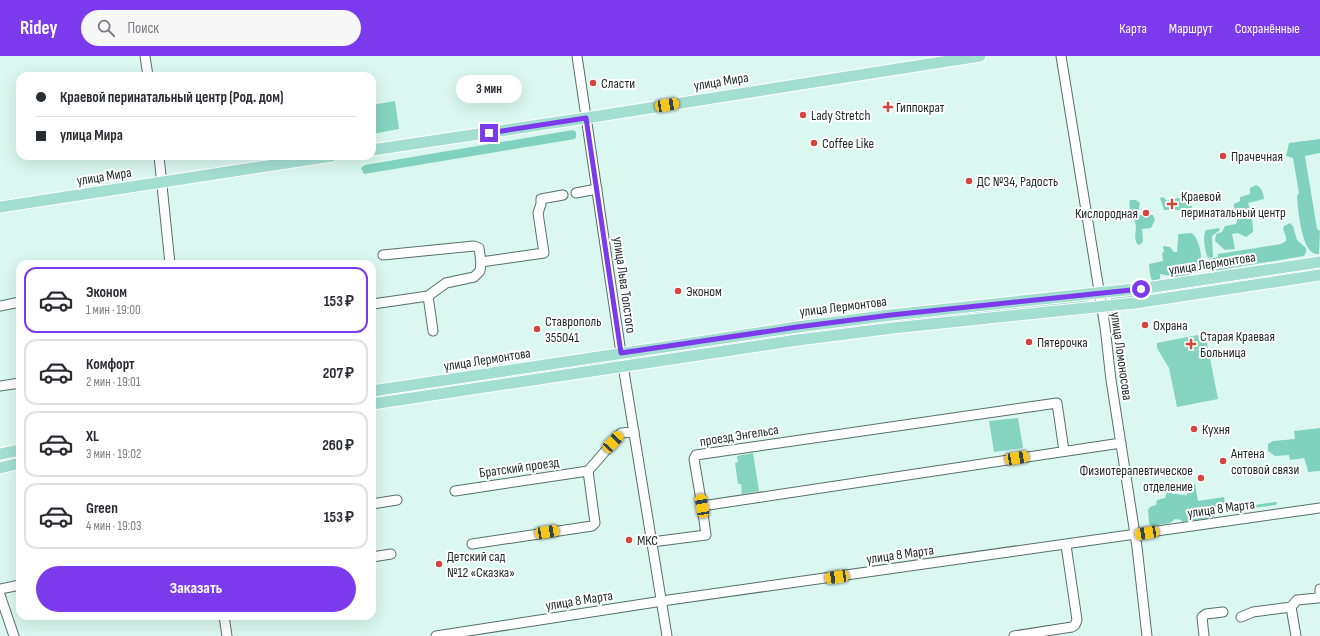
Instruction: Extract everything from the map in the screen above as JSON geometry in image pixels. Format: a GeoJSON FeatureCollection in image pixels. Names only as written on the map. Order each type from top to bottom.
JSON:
{"type":"FeatureCollection","features":[{"type":"Feature","properties":{"kind":"main road","name":"улица Мира"},"geometry":{"type":"LineString","coordinates":[[376,149],[980,56]]}},
{"type":"Feature","properties":{"kind":"main road","name":"улица Мира"},"geometry":{"type":"LineString","coordinates":[[0,207],[306,160]]}},
{"type":"Feature","properties":{"kind":"main road","name":"улица Лермонтова"},"geometry":{"type":"LineString","coordinates":[[376,390],[797,327],[891,315],[1100,294],[1320,262]]}},
{"type":"Feature","properties":{"kind":"main road","name":"улица Лермонтова"},"geometry":{"type":"LineString","coordinates":[[376,403],[798,340],[893,328],[1154,300],[1320,275]]}},
{"type":"Feature","properties":{"kind":"main road"},"geometry":{"type":"LineString","coordinates":[[0,454],[16,451]]}},
{"type":"Feature","properties":{"kind":"main road"},"geometry":{"type":"LineString","coordinates":[[0,468],[16,464]]}},
{"type":"Feature","properties":{"kind":"street"},"geometry":{"type":"LineString","coordinates":[[145,56],[147,72]]}},
{"type":"Feature","properties":{"kind":"street","name":"улица Льва Толстого"},"geometry":{"type":"LineString","coordinates":[[577,56],[623,367],[667,636]]}},
{"type":"Feature","properties":{"kind":"street","name":"улица Ломоносова"},"geometry":{"type":"LineString","coordinates":[[1061,56],[1102,306],[1135,535],[1147,636]]}},
{"type":"Feature","properties":{"kind":"street"},"geometry":{"type":"LineString","coordinates":[[159,160],[170,260]]}},
{"type":"Feature","properties":{"kind":"street"},"geometry":{"type":"LineString","coordinates":[[576,193],[597,189]]}},
{"type":"Feature","properties":{"kind":"street"},"geometry":{"type":"LineString","coordinates":[[481,262],[544,253],[538,213],[541,199],[563,196]]}},
{"type":"Feature","properties":{"kind":"street"},"geometry":{"type":"LineString","coordinates":[[376,304],[428,296],[446,283],[474,277],[480,271],[481,262],[479,248],[474,246],[383,255]]}},
{"type":"Feature","properties":{"kind":"street"},"geometry":{"type":"LineString","coordinates":[[428,296],[433,331]]}},
{"type":"Feature","properties":{"kind":"street"},"geometry":{"type":"LineString","coordinates":[[0,306],[16,303]]}},
{"type":"Feature","properties":{"kind":"street"},"geometry":{"type":"LineString","coordinates":[[0,386],[16,384]]}},
{"type":"Feature","properties":{"kind":"street","name":"проезд Энгельса"},"geometry":{"type":"LineString","coordinates":[[702,506],[694,458],[696,455],[1057,403],[1064,451]]}},
{"type":"Feature","properties":{"kind":"street"},"geometry":{"type":"LineString","coordinates":[[472,544],[592,526],[595,523],[588,472],[622,434],[634,432]]}},
{"type":"Feature","properties":{"kind":"street"},"geometry":{"type":"LineString","coordinates":[[652,542],[706,535],[702,506],[1121,443]]}},
{"type":"Feature","properties":{"kind":"street","name":"Братский проезд"},"geometry":{"type":"LineString","coordinates":[[455,491],[588,472]]}},
{"type":"Feature","properties":{"kind":"street"},"geometry":{"type":"LineString","coordinates":[[376,503],[397,500]]}},
{"type":"Feature","properties":{"kind":"street","name":"улица 8 Марта"},"geometry":{"type":"LineString","coordinates":[[436,636],[662,602],[1320,508]]}},
{"type":"Feature","properties":{"kind":"street"},"geometry":{"type":"LineString","coordinates":[[1014,636],[1056,633],[1075,625],[1077,620],[1066,544]]}},
{"type":"Feature","properties":{"kind":"street"},"geometry":{"type":"LineString","coordinates":[[376,556],[391,554]]}},
{"type":"Feature","properties":{"kind":"street"},"geometry":{"type":"LineString","coordinates":[[0,589],[16,586]]}},
{"type":"Feature","properties":{"kind":"street"},"geometry":{"type":"LineString","coordinates":[[1241,617],[1253,612],[1291,607],[1297,600],[1318,598],[1320,597],[1320,589]]}},
{"type":"Feature","properties":{"kind":"street"},"geometry":{"type":"LineString","coordinates":[[0,595],[14,636]]}},
{"type":"Feature","properties":{"kind":"street"},"geometry":{"type":"LineString","coordinates":[[1291,607],[1296,636]]}},
{"type":"Feature","properties":{"kind":"street"},"geometry":{"type":"LineString","coordinates":[[1204,636],[1202,617],[1206,614],[1223,612]]}},
{"type":"Feature","properties":{"kind":"street"},"geometry":{"type":"LineString","coordinates":[[225,620],[227,636]]}},
{"type":"Feature","properties":{"kind":"green space"},"geometry":{"type":"Polygon","coordinates":[[[395,101],[399,129],[376,133],[376,104],[395,101]]]}},
{"type":"Feature","properties":{"kind":"green space"},"geometry":{"type":"Polygon","coordinates":[[[573,130],[576,132],[575,139],[364,174],[361,168],[365,165],[573,130]]]}},
{"type":"Feature","properties":{"kind":"green space"},"geometry":{"type":"Polygon","coordinates":[[[1320,139],[1320,153],[1305,156],[1317,229],[1320,231],[1318,254],[1313,253],[1309,249],[1303,235],[1299,218],[1297,196],[1299,193],[1293,158],[1286,156],[1289,143],[1320,139]]]}},
{"type":"Feature","properties":{"kind":"green space"},"geometry":{"type":"Polygon","coordinates":[[[1256,185],[1262,190],[1264,199],[1248,203],[1252,218],[1253,232],[1246,237],[1238,233],[1232,234],[1235,249],[1225,250],[1215,241],[1216,234],[1222,232],[1225,226],[1236,224],[1237,219],[1234,204],[1240,201],[1240,197],[1250,194],[1250,188],[1256,185]]]}},
{"type":"Feature","properties":{"kind":"green space"},"geometry":{"type":"Polygon","coordinates":[[[1163,197],[1167,201],[1177,198],[1183,199],[1191,204],[1192,208],[1188,211],[1164,210],[1160,198],[1163,197]]]}},
{"type":"Feature","properties":{"kind":"green space"},"geometry":{"type":"Polygon","coordinates":[[[1130,200],[1136,200],[1140,203],[1138,215],[1153,215],[1155,220],[1151,228],[1142,229],[1143,241],[1138,245],[1135,239],[1136,225],[1130,209],[1130,200]]]}},
{"type":"Feature","properties":{"kind":"green space"},"geometry":{"type":"Polygon","coordinates":[[[1290,223],[1293,226],[1297,240],[1306,248],[1304,256],[1214,271],[1210,268],[1208,264],[1209,259],[1218,257],[1218,254],[1281,244],[1286,241],[1283,229],[1284,226],[1290,223]]]}},
{"type":"Feature","properties":{"kind":"green space"},"geometry":{"type":"Polygon","coordinates":[[[1219,228],[1220,230],[1212,236],[1213,257],[1208,258],[1204,244],[1206,230],[1219,228]]]}},
{"type":"Feature","properties":{"kind":"green space"},"geometry":{"type":"Polygon","coordinates":[[[1191,233],[1196,238],[1200,248],[1201,263],[1199,271],[1189,276],[1176,278],[1160,274],[1160,279],[1156,282],[1152,281],[1149,264],[1163,261],[1163,246],[1170,247],[1174,252],[1177,252],[1178,235],[1191,233]]]}},
{"type":"Feature","properties":{"kind":"green space"},"geometry":{"type":"Polygon","coordinates":[[[1320,267],[1320,270],[1111,300],[1111,298],[1320,267]]]}},
{"type":"Feature","properties":{"kind":"green space"},"geometry":{"type":"Polygon","coordinates":[[[1087,300],[1089,303],[628,360],[628,358],[797,332],[892,320],[1087,300]]]}},
{"type":"Feature","properties":{"kind":"green space"},"geometry":{"type":"Polygon","coordinates":[[[1198,335],[1200,341],[1207,343],[1218,399],[1177,407],[1169,368],[1157,348],[1157,343],[1198,335]]]}},
{"type":"Feature","properties":{"kind":"green space"},"geometry":{"type":"Polygon","coordinates":[[[614,360],[615,363],[376,399],[376,395],[614,360]]]}},
{"type":"Feature","properties":{"kind":"green space"},"geometry":{"type":"Polygon","coordinates":[[[1018,418],[1023,448],[994,452],[989,421],[1018,418]]]}},
{"type":"Feature","properties":{"kind":"green space"},"geometry":{"type":"Polygon","coordinates":[[[1320,428],[1320,471],[1308,472],[1304,458],[1290,460],[1289,455],[1275,456],[1268,451],[1268,444],[1273,441],[1295,439],[1294,431],[1320,428]]]}},
{"type":"Feature","properties":{"kind":"green space"},"geometry":{"type":"Polygon","coordinates":[[[753,453],[759,491],[742,494],[741,484],[738,484],[735,463],[738,462],[737,456],[753,453]]]}},
{"type":"Feature","properties":{"kind":"green space"},"geometry":{"type":"Polygon","coordinates":[[[1187,484],[1195,484],[1198,501],[1224,497],[1226,510],[1216,513],[1213,518],[1182,522],[1181,520],[1175,519],[1170,523],[1152,526],[1149,523],[1148,510],[1150,507],[1156,505],[1157,500],[1165,498],[1168,488],[1171,487],[1172,494],[1187,495],[1187,484]]]}},
{"type":"Feature","properties":{"kind":"green space"},"geometry":{"type":"Polygon","coordinates":[[[1277,502],[1276,505],[1232,511],[1232,508],[1277,502]]]}},
{"type":"Feature","properties":{"kind":"place","name":"Сласти"},"geometry":{"type":"Point","coordinates":[593,83]}},
{"type":"Feature","properties":{"kind":"place","name":"Гиппократ"},"geometry":{"type":"Point","coordinates":[888,107]}},
{"type":"Feature","properties":{"kind":"place","name":"Lady Stretch"},"geometry":{"type":"Point","coordinates":[803,115]}},
{"type":"Feature","properties":{"kind":"place","name":"Coffee Like"},"geometry":{"type":"Point","coordinates":[814,143]}},
{"type":"Feature","properties":{"kind":"place","name":"Прачечная"},"geometry":{"type":"Point","coordinates":[1223,156]}},
{"type":"Feature","properties":{"kind":"place","name":"ДС №34, Радость"},"geometry":{"type":"Point","coordinates":[969,181]}},
{"type":"Feature","properties":{"kind":"place","name":"Краевой перинатальный центр"},"geometry":{"type":"Point","coordinates":[1172,204]}},
{"type":"Feature","properties":{"kind":"place","name":"Кислородная"},"geometry":{"type":"Point","coordinates":[1146,213]}},
{"type":"Feature","properties":{"kind":"place","name":"Эконом"},"geometry":{"type":"Point","coordinates":[678,291]}},
{"type":"Feature","properties":{"kind":"place","name":"Охрана"},"geometry":{"type":"Point","coordinates":[1145,325]}},
{"type":"Feature","properties":{"kind":"place","name":"Ставрополь 355041"},"geometry":{"type":"Point","coordinates":[537,329]}},
{"type":"Feature","properties":{"kind":"place","name":"Пятерочка"},"geometry":{"type":"Point","coordinates":[1029,342]}},
{"type":"Feature","properties":{"kind":"place","name":"Старая Краевая Больница"},"geometry":{"type":"Point","coordinates":[1191,344]}},
{"type":"Feature","properties":{"kind":"place","name":"Кухня"},"geometry":{"type":"Point","coordinates":[1194,429]}},
{"type":"Feature","properties":{"kind":"place","name":"Антена сотовой связи"},"geometry":{"type":"Point","coordinates":[1223,461]}},
{"type":"Feature","properties":{"kind":"place","name":"Физиотерапевтическое отделение"},"geometry":{"type":"Point","coordinates":[1201,478]}},
{"type":"Feature","properties":{"kind":"place","name":"МКС"},"geometry":{"type":"Point","coordinates":[629,540]}},
{"type":"Feature","properties":{"kind":"place","name":"Детский сад №12 «Сказка»"},"geometry":{"type":"Point","coordinates":[439,564]}},
{"type":"Feature","properties":{"kind":"route"},"geometry":{"type":"LineString","coordinates":[[489,133],[586,118],[621,353],[797,327],[891,315],[1141,289]]}}]}
